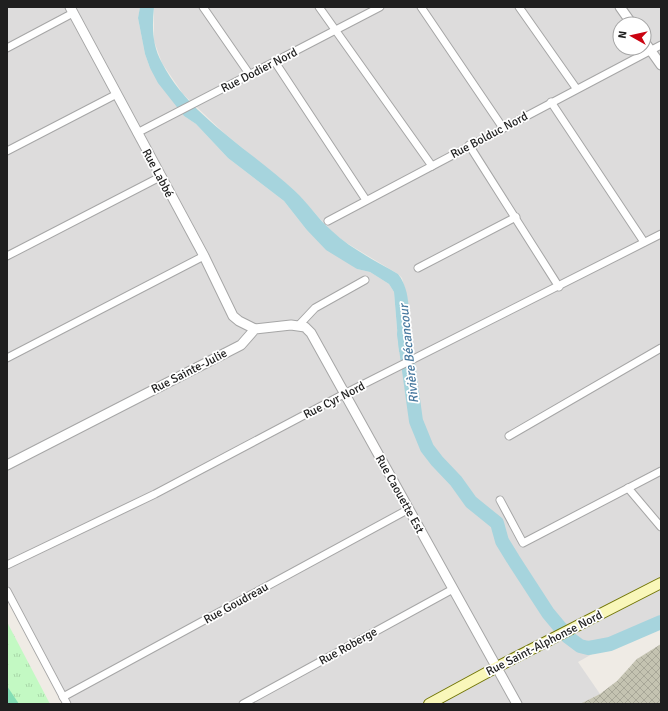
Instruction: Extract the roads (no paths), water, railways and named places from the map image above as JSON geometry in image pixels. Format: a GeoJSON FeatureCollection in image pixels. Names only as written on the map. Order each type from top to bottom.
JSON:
{"type":"FeatureCollection","features":[{"type":"Feature","properties":{"kind":"main road","name":"Rue Saint-Alphonse Nord"},"geometry":{"type":"LineString","coordinates":[[429,704],[496,667],[661,583]]}},
{"type":"Feature","properties":{"kind":"street"},"geometry":{"type":"LineString","coordinates":[[203,7],[250,75]]}},
{"type":"Feature","properties":{"kind":"street"},"geometry":{"type":"LineString","coordinates":[[319,7],[432,166]]}},
{"type":"Feature","properties":{"kind":"street","name":"Rue Dodier Nord"},"geometry":{"type":"LineString","coordinates":[[137,133],[380,7]]}},
{"type":"Feature","properties":{"kind":"street"},"geometry":{"type":"LineString","coordinates":[[420,7],[503,128]]}},
{"type":"Feature","properties":{"kind":"street"},"geometry":{"type":"LineString","coordinates":[[519,7],[576,88]]}},
{"type":"Feature","properties":{"kind":"street"},"geometry":{"type":"LineString","coordinates":[[620,7],[626,16]]}},
{"type":"Feature","properties":{"kind":"street"},"geometry":{"type":"LineString","coordinates":[[7,48],[71,10]]}},
{"type":"Feature","properties":{"kind":"street","name":"Rue Labbé"},"geometry":{"type":"LineString","coordinates":[[71,10],[204,256],[233,316],[239,322],[255,329]]}},
{"type":"Feature","properties":{"kind":"street","name":"Rue Bolduc Nord"},"geometry":{"type":"LineString","coordinates":[[652,49],[661,44]]}},
{"type":"Feature","properties":{"kind":"street"},"geometry":{"type":"LineString","coordinates":[[652,53],[661,65]]}},
{"type":"Feature","properties":{"kind":"street","name":"Rue Bolduc Nord"},"geometry":{"type":"LineString","coordinates":[[328,221],[638,56]]}},
{"type":"Feature","properties":{"kind":"street"},"geometry":{"type":"LineString","coordinates":[[275,62],[366,200]]}},
{"type":"Feature","properties":{"kind":"street"},"geometry":{"type":"LineString","coordinates":[[7,151],[117,94]]}},
{"type":"Feature","properties":{"kind":"street"},"geometry":{"type":"LineString","coordinates":[[551,102],[644,242]]}},
{"type":"Feature","properties":{"kind":"street"},"geometry":{"type":"LineString","coordinates":[[469,146],[516,217],[559,287]]}},
{"type":"Feature","properties":{"kind":"street"},"geometry":{"type":"LineString","coordinates":[[7,256],[160,177]]}},
{"type":"Feature","properties":{"kind":"street"},"geometry":{"type":"LineString","coordinates":[[418,268],[516,217]]}},
{"type":"Feature","properties":{"kind":"street","name":"Rue Cyr Nord"},"geometry":{"type":"LineString","coordinates":[[7,565],[155,494],[344,394],[559,287],[644,242],[660,236]]}},
{"type":"Feature","properties":{"kind":"street"},"geometry":{"type":"LineString","coordinates":[[7,358],[204,256]]}},
{"type":"Feature","properties":{"kind":"street"},"geometry":{"type":"LineString","coordinates":[[255,329],[291,324],[299,325],[315,308],[365,280]]}},
{"type":"Feature","properties":{"kind":"street","name":"Rue Caouette Est"},"geometry":{"type":"LineString","coordinates":[[299,325],[311,333],[517,704]]}},
{"type":"Feature","properties":{"kind":"street","name":"Rue Sainte-Julie"},"geometry":{"type":"LineString","coordinates":[[7,465],[241,345],[255,329]]}},
{"type":"Feature","properties":{"kind":"street"},"geometry":{"type":"LineString","coordinates":[[509,436],[661,348]]}},
{"type":"Feature","properties":{"kind":"street"},"geometry":{"type":"LineString","coordinates":[[500,500],[523,543],[661,471]]}},
{"type":"Feature","properties":{"kind":"street"},"geometry":{"type":"LineString","coordinates":[[628,488],[661,528]]}},
{"type":"Feature","properties":{"kind":"street","name":"Rue Goudreau"},"geometry":{"type":"LineString","coordinates":[[63,697],[408,509]]}},
{"type":"Feature","properties":{"kind":"street","name":"Rue Roberge"},"geometry":{"type":"LineString","coordinates":[[243,704],[453,589]]}},
{"type":"Feature","properties":{"kind":"street"},"geometry":{"type":"LineString","coordinates":[[7,591],[67,704]]}},
{"type":"Feature","properties":{"kind":"water"},"geometry":{"type":"Polygon","coordinates":[[[140,7],[154,7],[153,22],[156,49],[162,63],[188,100],[222,132],[295,191],[322,221],[339,237],[398,274],[403,282],[408,301],[409,322],[407,352],[399,352],[394,292],[389,284],[370,272],[357,269],[326,250],[306,229],[284,201],[228,158],[196,124],[184,116],[158,83],[145,54],[138,18],[140,7]]]}},
{"type":"Feature","properties":{"kind":"waterway","name":"Rivière Bécancour"},"geometry":{"type":"LineString","coordinates":[[404,334],[416,421],[427,448],[456,481],[471,502],[497,523],[502,541],[513,559],[548,613],[568,637],[580,646],[588,648],[610,644],[661,622]]}}]}
